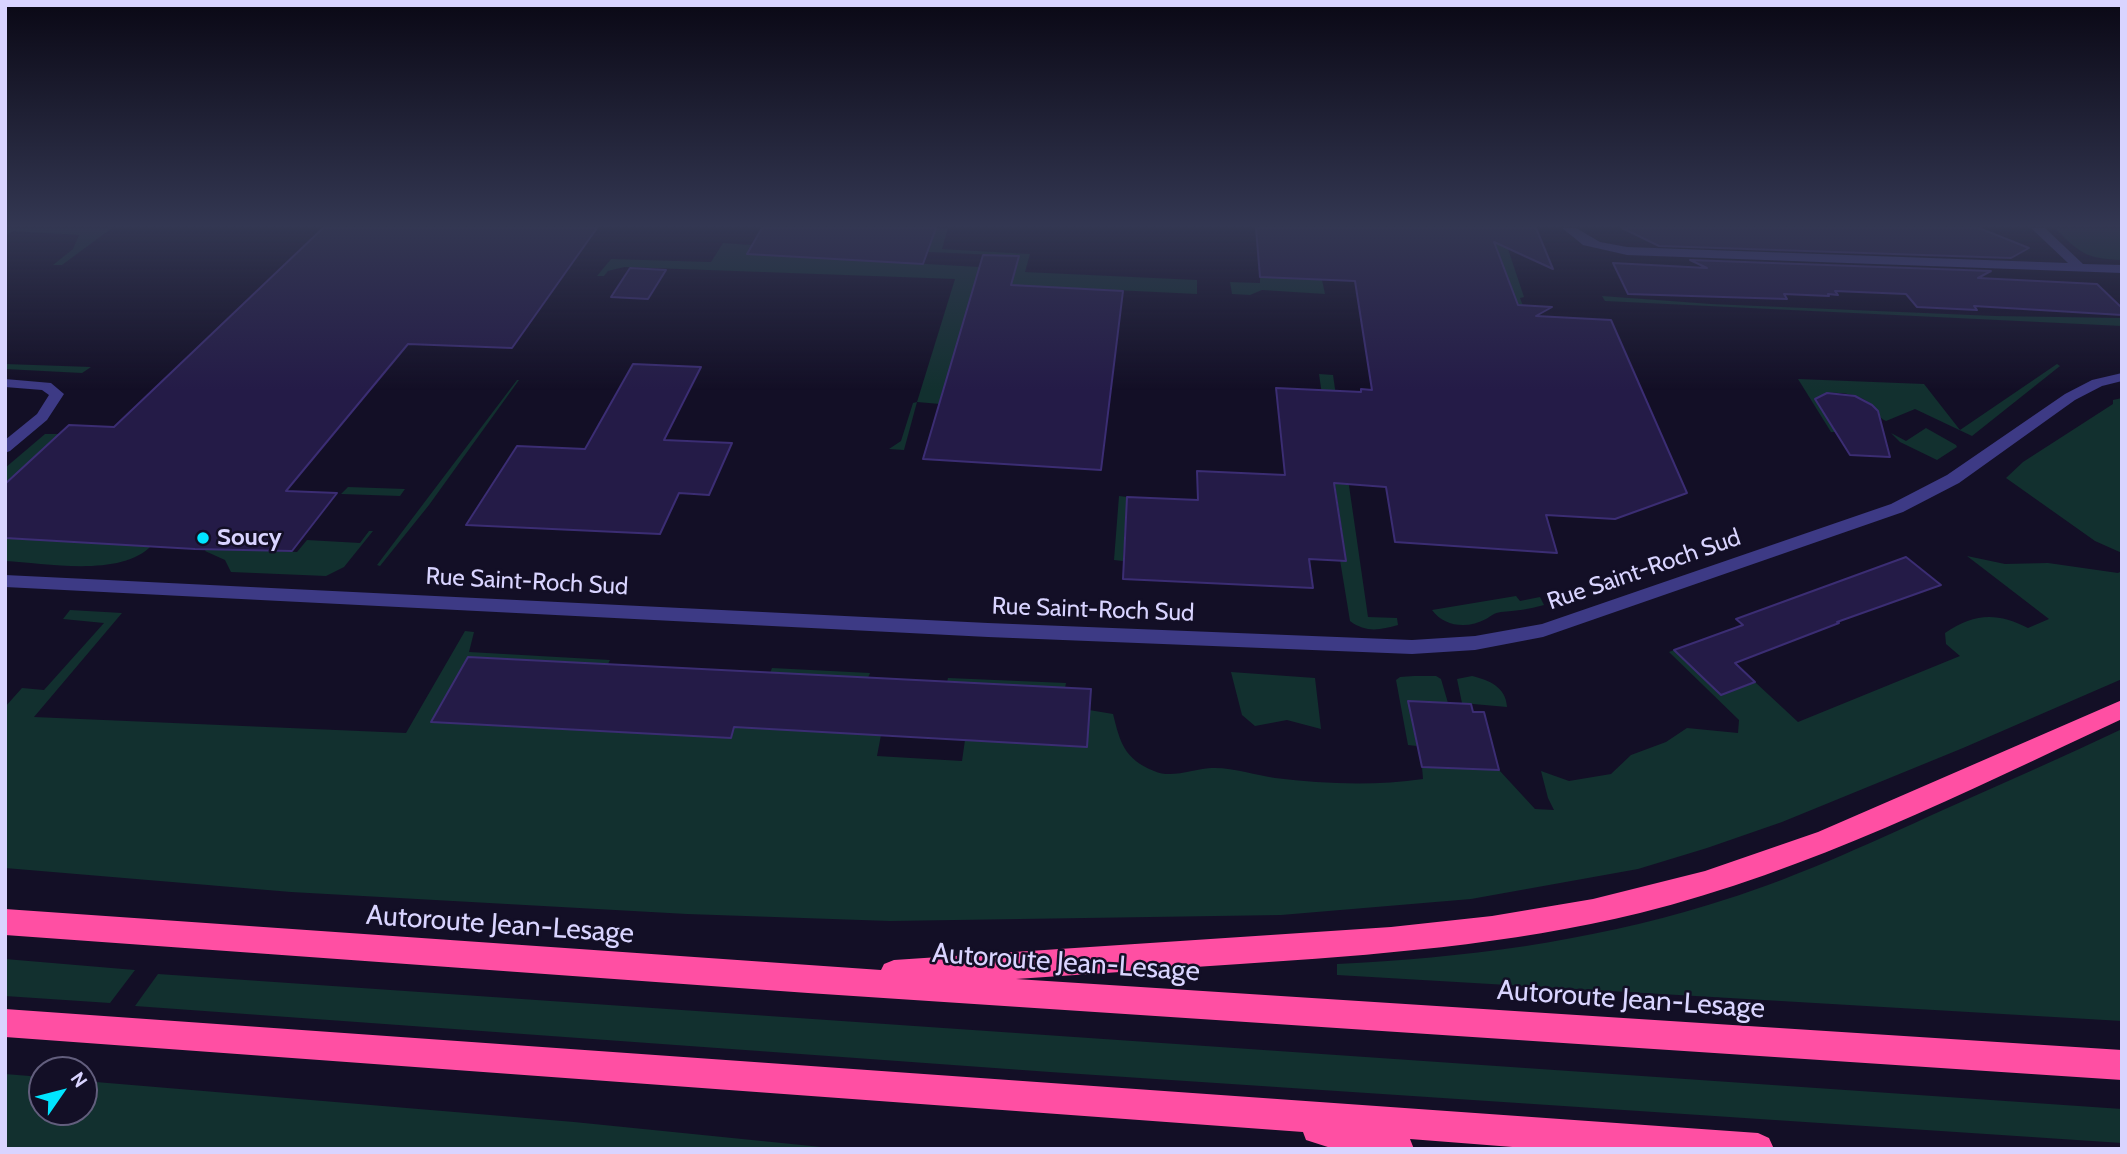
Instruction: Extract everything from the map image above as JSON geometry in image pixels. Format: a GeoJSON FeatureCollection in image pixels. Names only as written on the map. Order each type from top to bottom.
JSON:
{"type":"FeatureCollection","features":[{"type":"Feature","properties":{"kind":"highway"},"geometry":{"type":"LineString","coordinates":[[808,979],[1397,942],[1494,930],[1593,912],[1688,887],[1796,852],[1869,823],[2122,709]]}},
{"type":"Feature","properties":{"kind":"highway","name":"Autoroute Jean-Lesage"},"geometry":{"type":"LineString","coordinates":[[5,922],[158,935],[808,979],[2122,1065]]}},
{"type":"Feature","properties":{"kind":"highway"},"geometry":{"type":"LineString","coordinates":[[5,1023],[1758,1149]]}},
{"type":"Feature","properties":{"kind":"highway"},"geometry":{"type":"LineString","coordinates":[[1260,1115],[1398,1149]]}},
{"type":"Feature","properties":{"kind":"street","name":"Rue Saint-Roch Sud"},"geometry":{"type":"LineString","coordinates":[[5,581],[988,630],[1443,646],[1498,639],[1571,622],[1897,508],[1953,479],[2070,397],[2097,383],[2122,377]]}},
{"type":"Feature","properties":{"kind":"street"},"geometry":{"type":"LineString","coordinates":[[5,383],[46,387],[57,394],[42,417],[5,448]]}},
{"type":"Feature","properties":{"kind":"green space"},"geometry":{"type":"Polygon","coordinates":[[[954,282],[976,282],[940,404],[917,402],[954,282]]]}},
{"type":"Feature","properties":{"kind":"green space"},"geometry":{"type":"Polygon","coordinates":[[[1012,282],[1197,282],[1197,294],[1011,285],[1012,282]]]}},
{"type":"Feature","properties":{"kind":"green space"},"geometry":{"type":"Polygon","coordinates":[[[1230,282],[1322,282],[1325,294],[1262,290],[1250,295],[1232,294],[1230,282]]]}},
{"type":"Feature","properties":{"kind":"green space"},"geometry":{"type":"Polygon","coordinates":[[[1465,282],[1519,282],[1524,297],[1520,298],[1523,306],[1456,302],[1465,282]]]}},
{"type":"Feature","properties":{"kind":"green space"},"geometry":{"type":"Polygon","coordinates":[[[1602,296],[1711,304],[1995,316],[2122,318],[2122,326],[1605,301],[1602,296]]]}},
{"type":"Feature","properties":{"kind":"green space"},"geometry":{"type":"Polygon","coordinates":[[[5,364],[91,367],[82,373],[5,369],[5,364]]]}},
{"type":"Feature","properties":{"kind":"green space"},"geometry":{"type":"Polygon","coordinates":[[[2057,364],[2060,366],[1972,436],[1915,409],[1886,421],[1862,398],[1850,394],[1827,393],[1818,404],[1841,432],[1831,432],[1798,379],[1924,384],[1960,430],[2057,364]]]}},
{"type":"Feature","properties":{"kind":"green space"},"geometry":{"type":"Polygon","coordinates":[[[1319,374],[1333,375],[1368,617],[1397,618],[1398,625],[1373,629],[1350,621],[1340,560],[1346,560],[1319,374]]]}},
{"type":"Feature","properties":{"kind":"green space"},"geometry":{"type":"Polygon","coordinates":[[[517,380],[429,505],[380,566],[377,565],[517,380]]]}},
{"type":"Feature","properties":{"kind":"green space"},"geometry":{"type":"Polygon","coordinates":[[[2122,398],[2122,553],[2095,541],[2006,478],[2023,462],[2113,404],[2113,400],[2122,398]]]}},
{"type":"Feature","properties":{"kind":"green space"},"geometry":{"type":"Polygon","coordinates":[[[917,402],[904,450],[889,449],[901,441],[913,403],[917,402]]]}},
{"type":"Feature","properties":{"kind":"green space"},"geometry":{"type":"Polygon","coordinates":[[[1926,428],[1957,447],[1937,460],[1900,442],[1891,433],[1906,441],[1926,428]]]}},
{"type":"Feature","properties":{"kind":"green space"},"geometry":{"type":"Polygon","coordinates":[[[45,434],[60,434],[5,484],[5,468],[45,434]]]}},
{"type":"Feature","properties":{"kind":"green space"},"geometry":{"type":"Polygon","coordinates":[[[348,487],[405,489],[400,496],[341,494],[348,487]]]}},
{"type":"Feature","properties":{"kind":"green space"},"geometry":{"type":"Polygon","coordinates":[[[1119,496],[1127,497],[1123,561],[1114,560],[1119,496]]]}},
{"type":"Feature","properties":{"kind":"green space"},"geometry":{"type":"Polygon","coordinates":[[[369,531],[373,531],[344,567],[326,576],[231,572],[225,560],[205,551],[208,547],[297,552],[307,540],[360,543],[369,531]]]}},
{"type":"Feature","properties":{"kind":"green space"},"geometry":{"type":"Polygon","coordinates":[[[5,538],[152,545],[139,555],[122,562],[62,566],[5,561],[5,538]]]}},
{"type":"Feature","properties":{"kind":"green space"},"geometry":{"type":"Polygon","coordinates":[[[1967,556],[2005,564],[2048,563],[2118,573],[2122,571],[2122,679],[1782,822],[1707,848],[1638,869],[1471,899],[1281,915],[890,921],[687,914],[291,892],[5,868],[5,707],[22,688],[44,690],[104,623],[63,619],[70,610],[122,613],[34,717],[406,733],[465,631],[474,632],[469,652],[610,660],[608,664],[468,657],[432,722],[730,738],[734,727],[881,735],[877,756],[962,761],[965,740],[1086,747],[1089,710],[1113,714],[1121,741],[1130,755],[1144,766],[1161,773],[1175,774],[1219,768],[1293,780],[1368,783],[1423,779],[1422,767],[1499,770],[1535,809],[1554,810],[1541,771],[1569,781],[1611,774],[1631,755],[1666,742],[1687,728],[1738,733],[1739,720],[1669,652],[1674,650],[1721,695],[1755,682],[1798,722],[1960,656],[1946,644],[1945,633],[1956,626],[1976,618],[1996,617],[2028,628],[2049,619],[1967,556]]]}},
{"type":"Feature","properties":{"kind":"green space"},"geometry":{"type":"Polygon","coordinates":[[[1516,596],[1520,601],[1540,597],[1544,605],[1499,612],[1479,622],[1464,625],[1443,620],[1432,610],[1516,596]]]}},
{"type":"Feature","properties":{"kind":"green space"},"geometry":{"type":"Polygon","coordinates":[[[772,668],[870,673],[868,678],[770,673],[772,668]]]}},
{"type":"Feature","properties":{"kind":"green space"},"geometry":{"type":"Polygon","coordinates":[[[1231,672],[1315,678],[1321,729],[1287,720],[1255,726],[1242,715],[1231,672]]]}},
{"type":"Feature","properties":{"kind":"green space"},"geometry":{"type":"Polygon","coordinates":[[[1414,676],[1436,676],[1441,679],[1448,703],[1408,701],[1417,746],[1408,745],[1396,680],[1414,676]]]}},
{"type":"Feature","properties":{"kind":"green space"},"geometry":{"type":"Polygon","coordinates":[[[1472,676],[1490,682],[1500,689],[1507,707],[1462,703],[1457,679],[1472,676]]]}},
{"type":"Feature","properties":{"kind":"green space"},"geometry":{"type":"Polygon","coordinates":[[[948,678],[1066,683],[1065,688],[947,682],[948,678]]]}},
{"type":"Feature","properties":{"kind":"green space"},"geometry":{"type":"Polygon","coordinates":[[[2122,729],[2122,1021],[1337,975],[1337,964],[1524,946],[1617,929],[1708,905],[1827,862],[2122,729]]]}},
{"type":"Feature","properties":{"kind":"green space"},"geometry":{"type":"Polygon","coordinates":[[[5,959],[135,970],[110,1003],[5,996],[5,959]]]}},
{"type":"Feature","properties":{"kind":"green space"},"geometry":{"type":"Polygon","coordinates":[[[158,974],[2122,1109],[2122,1143],[1050,1072],[135,1006],[158,974]]]}},
{"type":"Feature","properties":{"kind":"green space"},"geometry":{"type":"Polygon","coordinates":[[[5,1074],[28,1076],[28,1126],[98,1126],[98,1082],[574,1122],[841,1149],[5,1149],[5,1074]]]}},
{"type":"Feature","properties":{"kind":"building"},"geometry":{"type":"Polygon","coordinates":[[[266,282],[559,282],[512,348],[408,344],[286,491],[337,493],[292,551],[195,549],[5,538],[5,484],[69,425],[114,427],[266,282]]]}},
{"type":"Feature","properties":{"kind":"building"},"geometry":{"type":"Polygon","coordinates":[[[621,282],[659,282],[648,299],[611,297],[621,282]]]}},
{"type":"Feature","properties":{"kind":"building"},"geometry":{"type":"Polygon","coordinates":[[[975,282],[1012,282],[1011,285],[1123,291],[1101,470],[923,459],[975,282]]]}},
{"type":"Feature","properties":{"kind":"building"},"geometry":{"type":"Polygon","coordinates":[[[1355,282],[1509,282],[1518,305],[1552,307],[1536,316],[1611,320],[1687,493],[1615,519],[1546,515],[1557,553],[1395,542],[1386,487],[1334,483],[1346,561],[1309,559],[1313,588],[1123,579],[1127,497],[1198,500],[1197,471],[1285,475],[1276,388],[1361,392],[1361,389],[1372,390],[1355,282]]]}},
{"type":"Feature","properties":{"kind":"building"},"geometry":{"type":"Polygon","coordinates":[[[1622,282],[2054,282],[2097,284],[2122,308],[2122,315],[1974,306],[1977,310],[1917,307],[1906,294],[1835,291],[1838,295],[1784,294],[1787,299],[1628,294],[1622,282]]]}},
{"type":"Feature","properties":{"kind":"building"},"geometry":{"type":"Polygon","coordinates":[[[633,364],[701,367],[664,440],[732,443],[709,495],[679,493],[660,534],[466,525],[517,446],[585,449],[633,364]]]}},
{"type":"Feature","properties":{"kind":"building"},"geometry":{"type":"Polygon","coordinates":[[[1827,393],[1855,396],[1878,411],[1890,457],[1850,455],[1815,399],[1827,393]]]}},
{"type":"Feature","properties":{"kind":"building"},"geometry":{"type":"Polygon","coordinates":[[[1906,557],[1941,585],[1837,622],[1839,623],[1735,663],[1755,682],[1721,695],[1674,650],[1743,625],[1736,619],[1906,557]]]}},
{"type":"Feature","properties":{"kind":"building"},"geometry":{"type":"Polygon","coordinates":[[[468,657],[1091,689],[1087,747],[734,727],[731,738],[431,722],[468,657]]]}},
{"type":"Feature","properties":{"kind":"building"},"geometry":{"type":"Polygon","coordinates":[[[1408,701],[1471,704],[1473,712],[1484,712],[1499,770],[1422,767],[1408,701]]]}},
{"type":"Feature","properties":{"kind":"place","name":"Soucy"},"geometry":{"type":"Point","coordinates":[203,538]}}]}
